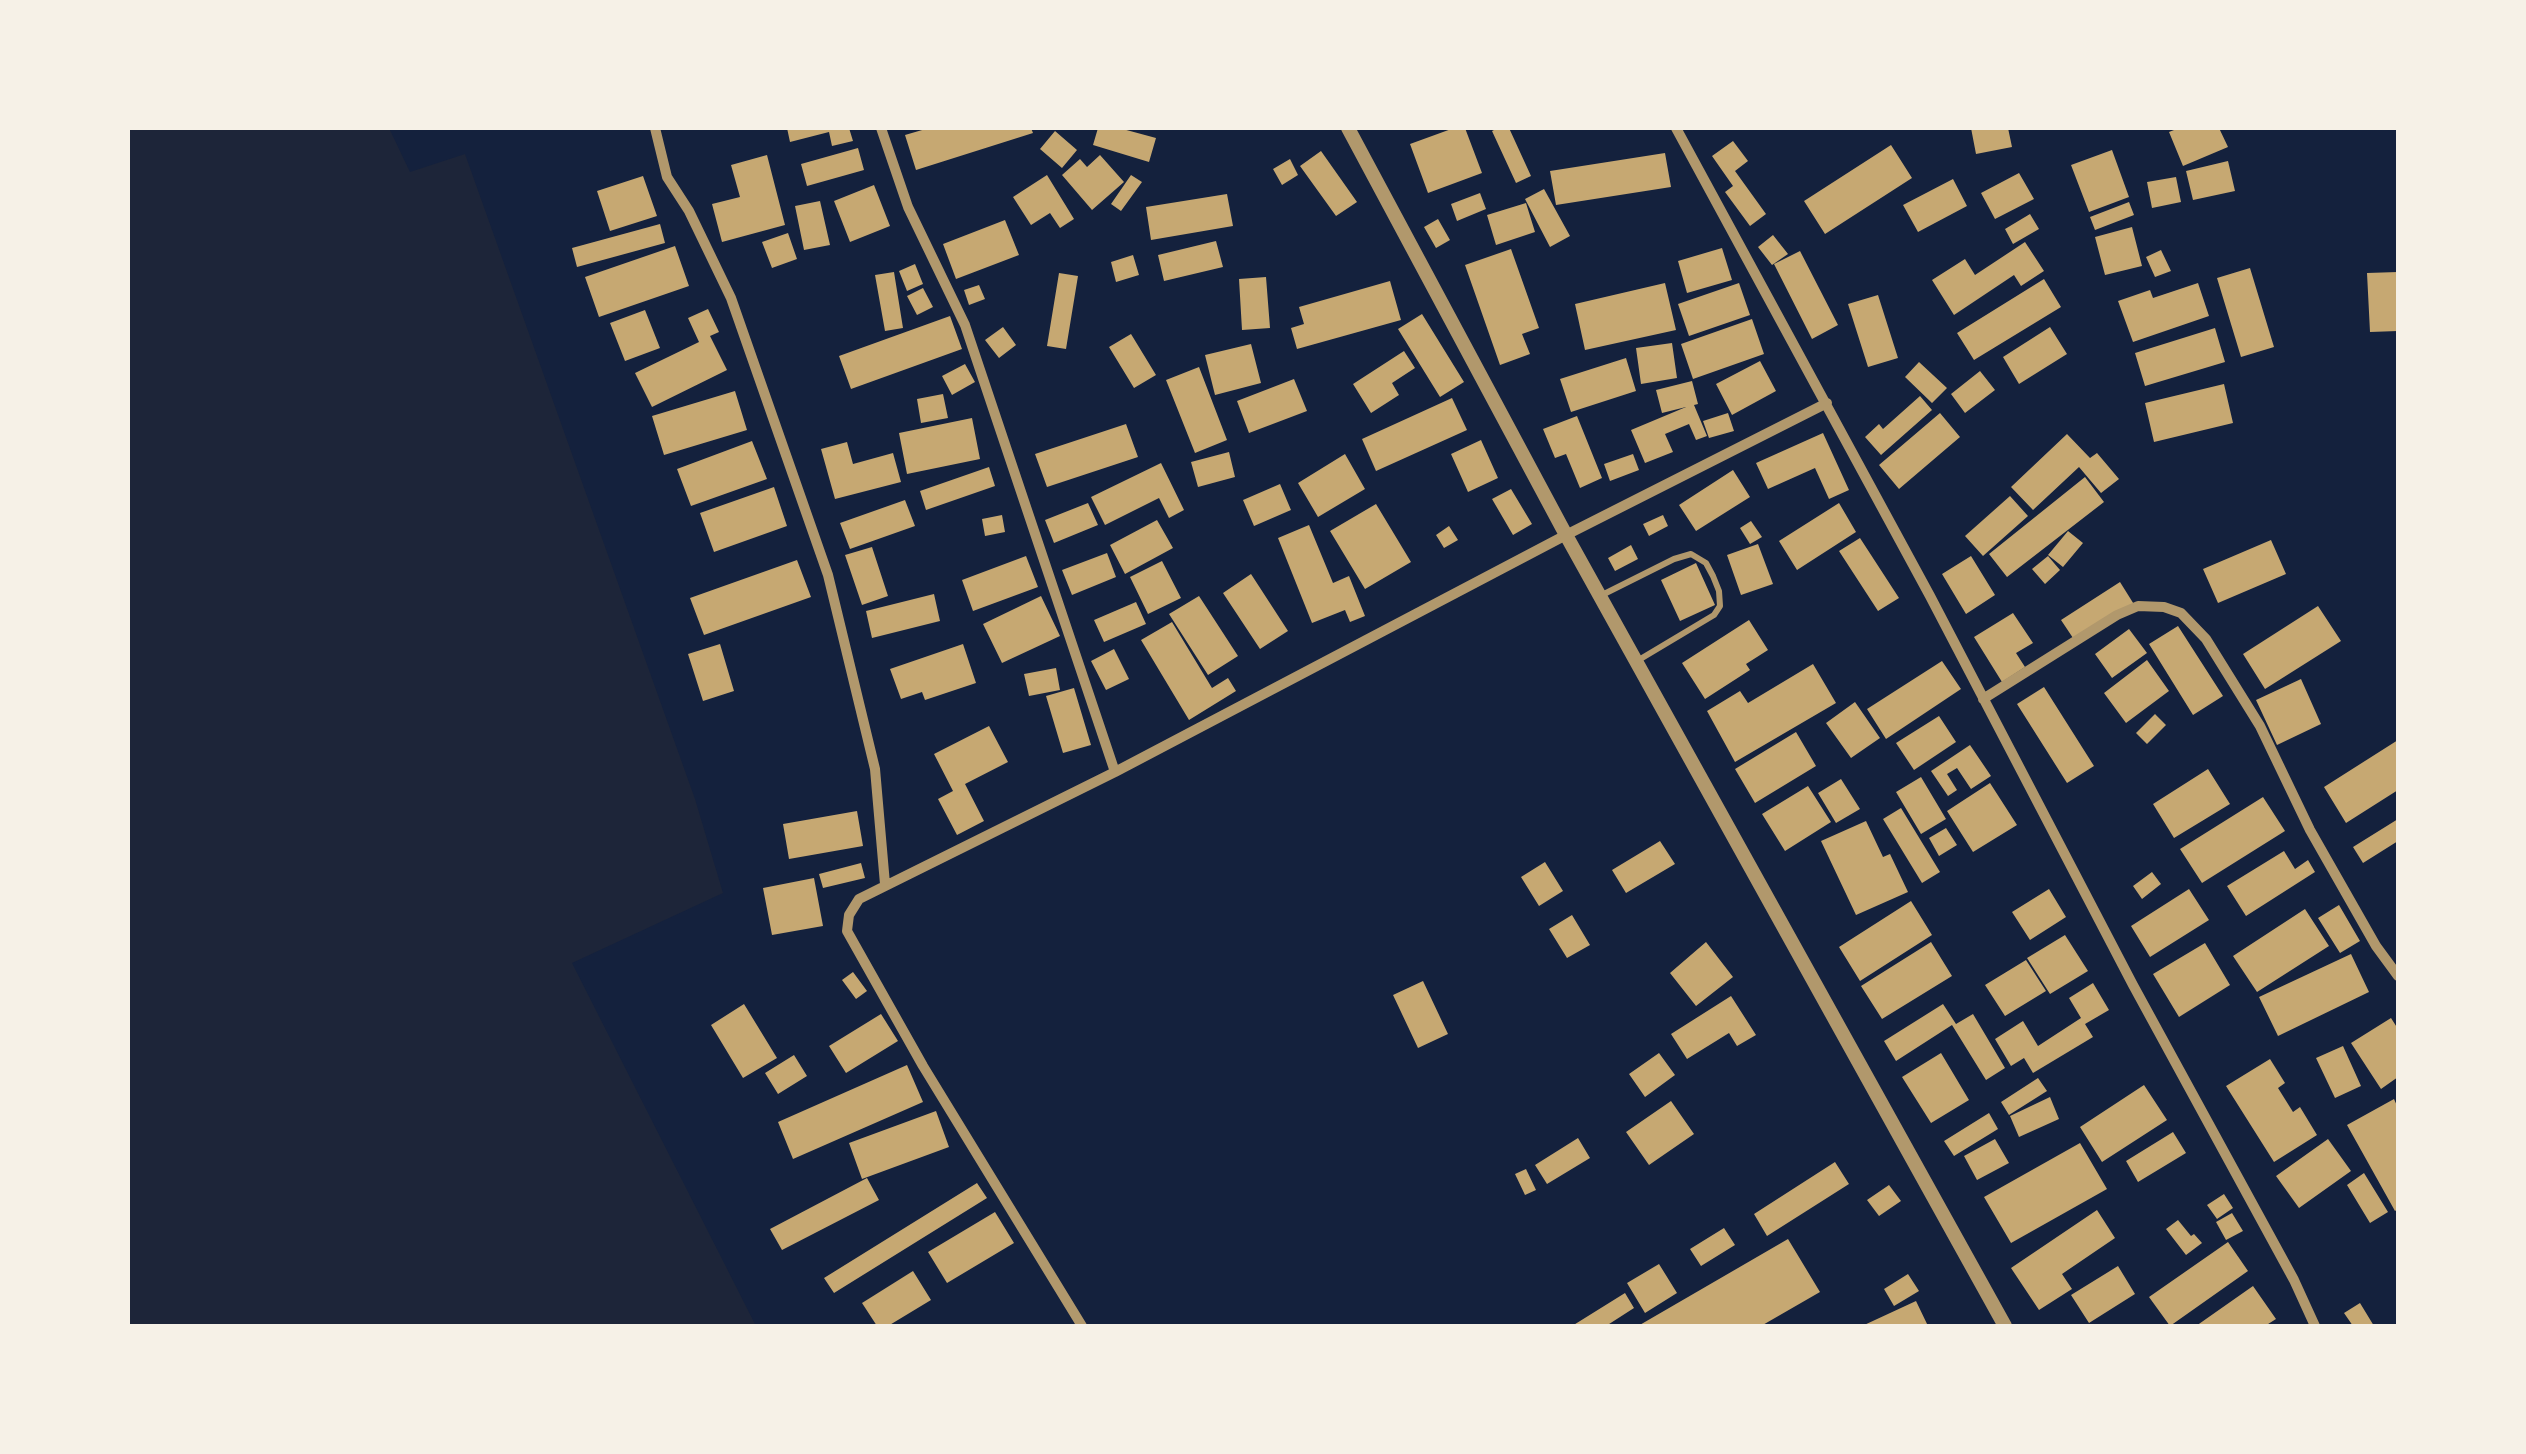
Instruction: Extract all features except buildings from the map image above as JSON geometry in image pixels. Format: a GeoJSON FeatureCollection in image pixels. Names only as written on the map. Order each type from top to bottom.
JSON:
{"type":"FeatureCollection","features":[{"type":"Feature","properties":{"kind":"street"},"geometry":{"type":"LineString","coordinates":[[655,128],[668,177],[731,298],[828,574],[875,769],[884,884]]}},
{"type":"Feature","properties":{"kind":"street"},"geometry":{"type":"LineString","coordinates":[[881,128],[908,208],[965,326],[1115,772]]}},
{"type":"Feature","properties":{"kind":"street"},"geometry":{"type":"LineString","coordinates":[[1348,128],[1566,535],[2005,1326]]}},
{"type":"Feature","properties":{"kind":"street"},"geometry":{"type":"LineString","coordinates":[[1676,128],[2294,1280],[2314,1326]]}},
{"type":"Feature","properties":{"kind":"street"},"geometry":{"type":"LineString","coordinates":[[1082,1326],[923,1066],[847,931],[849,914],[859,899],[1115,772],[1566,535],[1826,404]]}},
{"type":"Feature","properties":{"kind":"street"},"geometry":{"type":"LineString","coordinates":[[1984,699],[2138,606],[2181,612],[2206,639],[2260,726],[2310,830],[2376,946],[2398,976]]}},
{"type":"Feature","properties":{"kind":"lane"},"geometry":{"type":"LineString","coordinates":[[1601,596],[1674,558],[1690,554],[1706,564],[1714,576],[1720,606],[1714,615],[1637,660]]}},
{"type":"Feature","properties":{"kind":"shaded area"},"geometry":{"type":"Polygon","coordinates":[[[128,128],[389,128],[410,172],[465,154],[695,799],[723,893],[572,963],[756,1326],[128,1326],[128,128]]]}}]}
